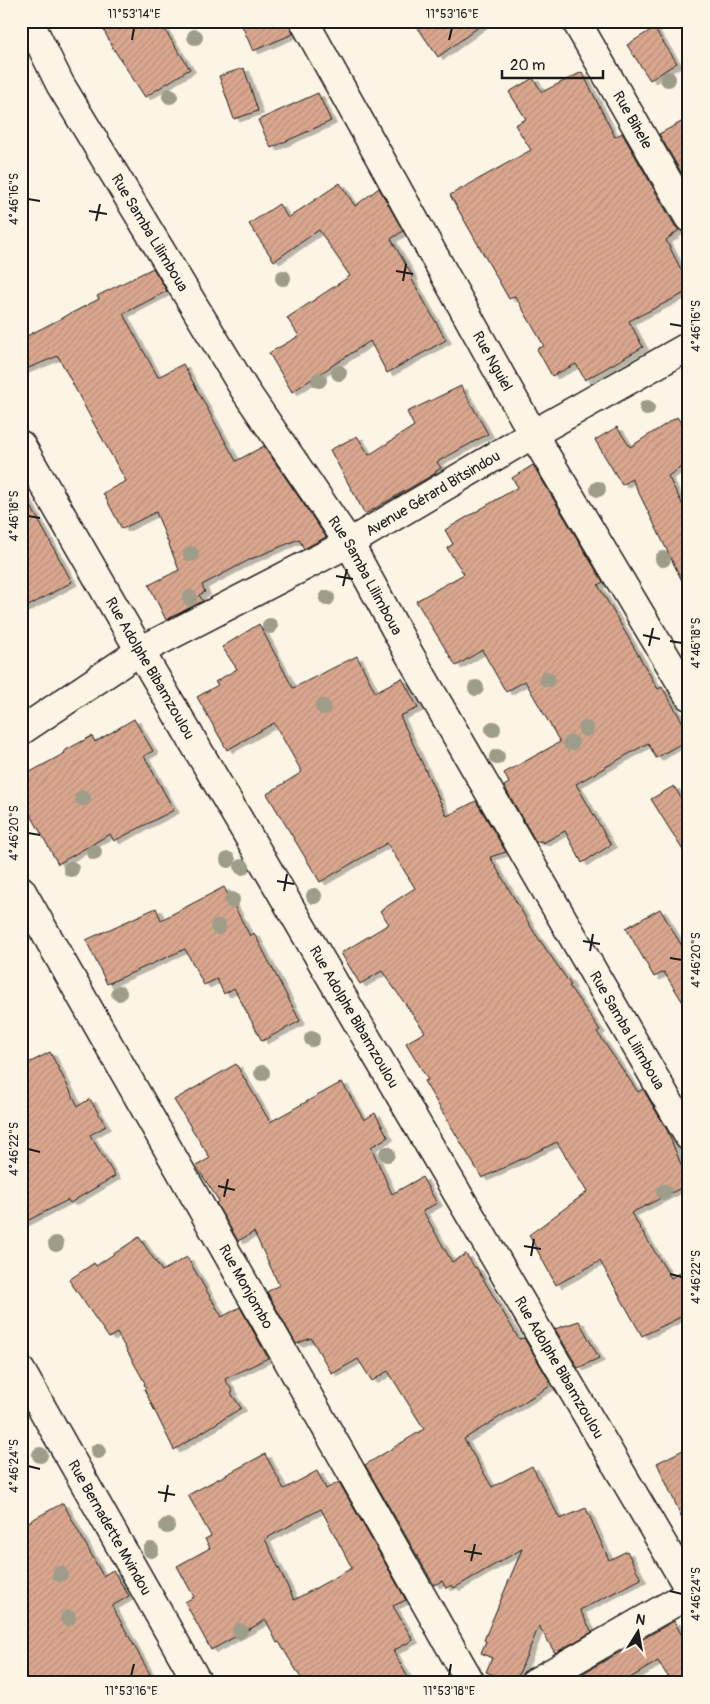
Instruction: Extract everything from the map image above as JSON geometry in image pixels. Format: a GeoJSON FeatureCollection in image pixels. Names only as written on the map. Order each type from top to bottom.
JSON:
{"type":"FeatureCollection","features":[{"type":"Feature","properties":{"kind":"street","name":"Rue Samba Lilimboua"},"geometry":{"type":"LineString","coordinates":[[29,21],[60,84],[246,392],[350,543],[408,652],[689,1137]]}},
{"type":"Feature","properties":{"kind":"street","name":"Rue Nguiel"},"geometry":{"type":"LineString","coordinates":[[304,21],[533,434],[689,696]]}},
{"type":"Feature","properties":{"kind":"street","name":"Rue Bihele"},"geometry":{"type":"LineString","coordinates":[[576,21],[689,218]]}},
{"type":"Feature","properties":{"kind":"street","name":"Avenue Gérard Bitsindou"},"geometry":{"type":"LineString","coordinates":[[21,731],[140,651],[350,543],[533,434],[689,346]]}},
{"type":"Feature","properties":{"kind":"street","name":"Rue Adolphe Bibamzoulou"},"geometry":{"type":"LineString","coordinates":[[21,445],[689,1589]]}},
{"type":"Feature","properties":{"kind":"street","name":"Rue Monjombo"},"geometry":{"type":"LineString","coordinates":[[21,890],[471,1683]]}},
{"type":"Feature","properties":{"kind":"street","name":"Rue Bernadette Mvindou"},"geometry":{"type":"LineString","coordinates":[[21,1371],[198,1683]]}},
{"type":"Feature","properties":{"kind":"street"},"geometry":{"type":"LineString","coordinates":[[534,1683],[689,1594]]}},
{"type":"Feature","properties":{"kind":"building"},"geometry":{"type":"Polygon","coordinates":[[[99,21],[159,21],[190,69],[145,97],[113,48],[99,21]]]}},
{"type":"Feature","properties":{"kind":"building"},"geometry":{"type":"Polygon","coordinates":[[[240,21],[288,21],[293,34],[253,51],[240,21]]]}},
{"type":"Feature","properties":{"kind":"building"},"geometry":{"type":"Polygon","coordinates":[[[413,21],[487,21],[438,57],[413,21]]]}},
{"type":"Feature","properties":{"kind":"building"},"geometry":{"type":"Polygon","coordinates":[[[654,28],[677,63],[650,80],[627,45],[654,28]]]}},
{"type":"Feature","properties":{"kind":"building"},"geometry":{"type":"Polygon","coordinates":[[[244,68],[258,111],[234,119],[219,76],[244,68]]]}},
{"type":"Feature","properties":{"kind":"building"},"geometry":{"type":"Polygon","coordinates":[[[582,72],[615,137],[622,133],[679,230],[666,240],[689,285],[689,291],[629,321],[643,347],[585,380],[576,364],[552,376],[537,349],[544,346],[515,296],[509,299],[450,195],[531,150],[515,125],[526,119],[509,92],[533,78],[542,92],[582,72]]]}},
{"type":"Feature","properties":{"kind":"building"},"geometry":{"type":"Polygon","coordinates":[[[318,93],[331,121],[271,148],[258,120],[318,93]]]}},
{"type":"Feature","properties":{"kind":"building"},"geometry":{"type":"Polygon","coordinates":[[[689,118],[689,186],[659,134],[689,118]]]}},
{"type":"Feature","properties":{"kind":"building"},"geometry":{"type":"Polygon","coordinates":[[[340,183],[355,206],[379,188],[403,231],[391,239],[446,340],[387,373],[370,341],[292,392],[269,353],[299,336],[287,318],[350,276],[319,230],[274,261],[249,224],[279,204],[288,218],[340,183]]]}},
{"type":"Feature","properties":{"kind":"building"},"geometry":{"type":"Polygon","coordinates":[[[153,268],[167,291],[123,314],[158,377],[183,364],[236,461],[264,446],[326,537],[304,549],[299,539],[249,560],[202,585],[205,592],[199,595],[203,601],[166,620],[149,585],[179,570],[156,512],[122,529],[103,493],[126,481],[58,356],[21,371],[21,339],[99,299],[97,296],[153,268]]]}},
{"type":"Feature","properties":{"kind":"building"},"geometry":{"type":"Polygon","coordinates":[[[461,386],[488,434],[437,462],[441,468],[436,473],[365,514],[330,450],[357,436],[369,455],[414,426],[407,412],[461,386]]]}},
{"type":"Feature","properties":{"kind":"building"},"geometry":{"type":"Polygon","coordinates":[[[677,417],[689,435],[689,462],[668,476],[689,517],[689,595],[632,479],[622,485],[595,440],[617,427],[630,447],[677,417]]]}},
{"type":"Feature","properties":{"kind":"building"},"geometry":{"type":"Polygon","coordinates":[[[533,465],[603,582],[598,585],[658,689],[662,687],[689,733],[689,739],[656,758],[648,743],[576,784],[611,845],[582,863],[565,831],[543,843],[542,841],[536,842],[504,786],[509,783],[504,773],[560,742],[525,681],[506,692],[482,650],[456,666],[416,601],[464,574],[447,548],[453,544],[445,530],[518,487],[512,478],[533,465]]]}},
{"type":"Feature","properties":{"kind":"building"},"geometry":{"type":"Polygon","coordinates":[[[21,488],[72,582],[21,610],[21,488]]]}},
{"type":"Feature","properties":{"kind":"building"},"geometry":{"type":"Polygon","coordinates":[[[259,624],[293,688],[357,656],[375,692],[402,678],[418,708],[400,716],[447,816],[476,801],[506,852],[490,857],[534,932],[600,1030],[597,1032],[638,1092],[643,1089],[667,1130],[689,1184],[631,1213],[671,1278],[689,1267],[689,1313],[642,1336],[600,1261],[556,1285],[529,1235],[587,1192],[557,1142],[482,1178],[424,1081],[428,1080],[406,1043],[425,1032],[382,971],[360,984],[341,953],[389,924],[380,911],[415,888],[387,843],[320,882],[267,794],[302,772],[274,723],[227,750],[197,697],[218,685],[215,682],[237,669],[222,647],[259,624]]]}},
{"type":"Feature","properties":{"kind":"building"},"geometry":{"type":"Polygon","coordinates":[[[134,719],[153,751],[144,756],[174,810],[114,841],[110,834],[58,864],[21,797],[21,777],[92,736],[95,742],[134,719]]]}},
{"type":"Feature","properties":{"kind":"building"},"geometry":{"type":"Polygon","coordinates":[[[674,786],[689,811],[689,860],[651,799],[674,786]]]}},
{"type":"Feature","properties":{"kind":"building"},"geometry":{"type":"Polygon","coordinates":[[[224,887],[250,936],[254,933],[300,1021],[262,1041],[234,988],[224,994],[217,979],[204,985],[185,949],[107,984],[86,940],[156,908],[161,920],[224,887]]]}},
{"type":"Feature","properties":{"kind":"building"},"geometry":{"type":"Polygon","coordinates":[[[660,909],[689,958],[689,1012],[664,972],[654,977],[626,928],[660,909]]]}},
{"type":"Feature","properties":{"kind":"building"},"geometry":{"type":"Polygon","coordinates":[[[50,1052],[78,1106],[90,1099],[106,1126],[90,1135],[115,1176],[70,1203],[68,1200],[21,1224],[21,1067],[50,1052]]]}},
{"type":"Feature","properties":{"kind":"building"},"geometry":{"type":"Polygon","coordinates":[[[236,1064],[270,1122],[342,1082],[364,1120],[375,1113],[388,1137],[371,1147],[392,1194],[422,1177],[437,1203],[423,1211],[452,1262],[466,1254],[476,1267],[519,1339],[524,1338],[550,1382],[548,1383],[550,1386],[464,1439],[492,1487],[532,1466],[560,1519],[586,1508],[609,1560],[627,1551],[641,1579],[580,1610],[592,1632],[555,1653],[539,1626],[515,1683],[486,1672],[492,1658],[481,1653],[486,1641],[484,1640],[522,1549],[454,1588],[452,1585],[446,1588],[442,1581],[434,1585],[365,1465],[424,1429],[388,1371],[372,1381],[358,1359],[332,1374],[311,1338],[296,1344],[267,1292],[279,1285],[254,1232],[238,1241],[216,1203],[219,1201],[196,1166],[210,1158],[174,1100],[236,1064]]]}},
{"type":"Feature","properties":{"kind":"building"},"geometry":{"type":"Polygon","coordinates":[[[139,1237],[162,1271],[187,1257],[222,1317],[240,1307],[268,1358],[225,1379],[233,1392],[231,1393],[241,1408],[174,1450],[144,1389],[146,1388],[145,1383],[117,1333],[109,1338],[69,1280],[94,1263],[96,1266],[139,1237]]]}},
{"type":"Feature","properties":{"kind":"building"},"geometry":{"type":"Polygon","coordinates":[[[579,1321],[599,1358],[578,1368],[555,1329],[579,1321]]]}},
{"type":"Feature","properties":{"kind":"building"},"geometry":{"type":"Polygon","coordinates":[[[689,1447],[689,1533],[657,1463],[689,1447]]]}},
{"type":"Feature","properties":{"kind":"building"},"geometry":{"type":"Polygon","coordinates":[[[265,1454],[284,1489],[317,1471],[326,1489],[339,1482],[406,1600],[393,1606],[413,1640],[393,1651],[411,1683],[304,1683],[279,1642],[277,1643],[266,1620],[211,1650],[185,1602],[194,1597],[177,1566],[210,1548],[205,1539],[211,1536],[188,1495],[265,1454]],[[321,1509],[265,1539],[294,1600],[352,1568],[321,1509]]]}},
{"type":"Feature","properties":{"kind":"building"},"geometry":{"type":"Polygon","coordinates":[[[63,1503],[103,1576],[113,1570],[129,1596],[112,1606],[155,1683],[21,1683],[21,1526],[63,1503]]]}},
{"type":"Feature","properties":{"kind":"building"},"geometry":{"type":"Polygon","coordinates":[[[674,1621],[689,1648],[689,1683],[672,1683],[658,1661],[622,1683],[566,1683],[674,1621]]]}}]}
